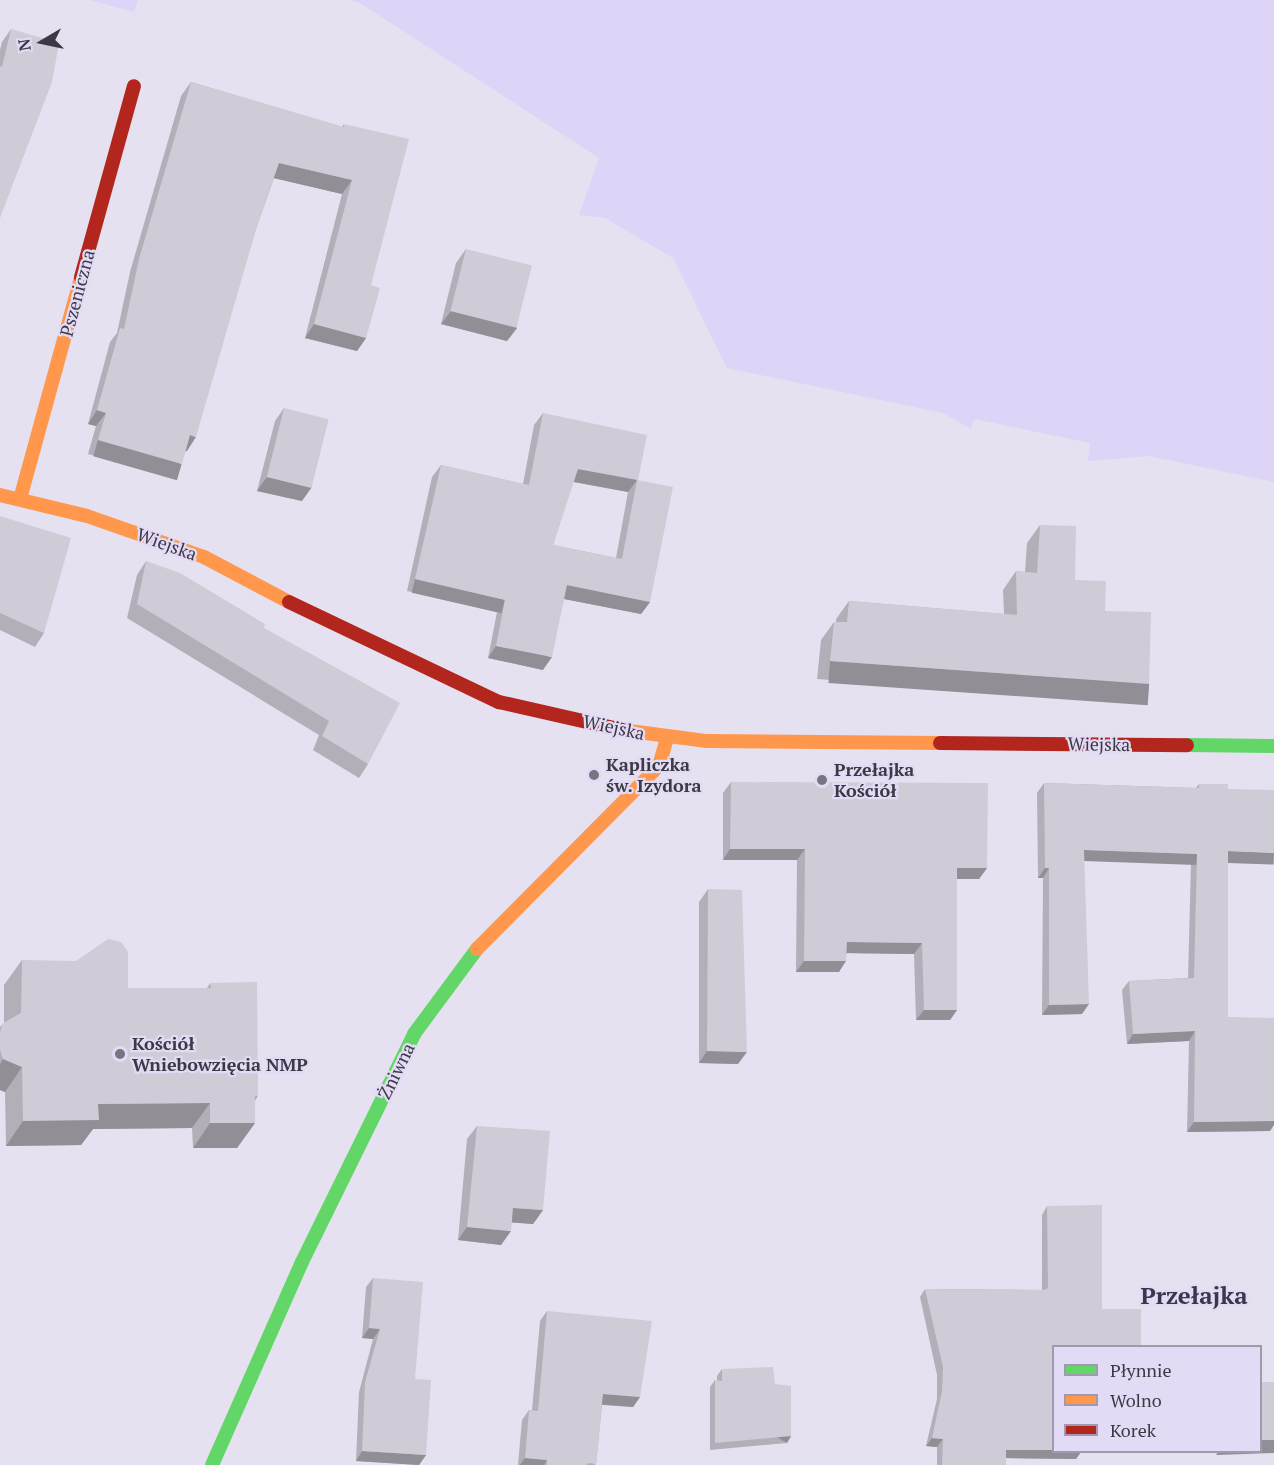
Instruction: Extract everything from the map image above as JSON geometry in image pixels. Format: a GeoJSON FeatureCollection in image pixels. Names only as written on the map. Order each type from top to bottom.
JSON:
{"type":"FeatureCollection","features":[{"type":"Feature","properties":{"kind":"street","name":"Pszeniczna"},"geometry":{"type":"LineString","coordinates":[[20,499],[134,86]]}},
{"type":"Feature","properties":{"kind":"street","name":"Wiejska"},"geometry":{"type":"LineString","coordinates":[[0,495],[87,516],[204,557],[344,632],[499,702],[667,738],[763,742],[1274,746]]}},
{"type":"Feature","properties":{"kind":"street","name":"Żniwna"},"geometry":{"type":"LineString","coordinates":[[212,1465],[302,1262],[414,1034],[465,961],[659,766],[667,738]]}},
{"type":"Feature","properties":{"kind":"shaded area"},"geometry":{"type":"Polygon","coordinates":[[[90,0],[138,0],[134,12],[90,0]]]}},
{"type":"Feature","properties":{"kind":"shaded area"},"geometry":{"type":"Polygon","coordinates":[[[349,0],[1274,0],[1274,482],[1149,456],[1088,461],[1090,443],[974,419],[971,429],[943,413],[727,368],[673,258],[605,218],[579,215],[599,158],[360,3],[349,0]]]}},
{"type":"Feature","properties":{"kind":"building"},"geometry":{"type":"Polygon","coordinates":[[[11,29],[59,43],[52,82],[0,218],[0,66],[2,67],[11,29]]]}},
{"type":"Feature","properties":{"kind":"building"},"geometry":{"type":"Polygon","coordinates":[[[191,82],[344,127],[344,124],[409,139],[371,285],[380,288],[366,338],[314,324],[352,180],[279,163],[257,226],[196,437],[190,435],[182,464],[98,440],[106,413],[97,410],[120,328],[124,329],[139,259],[191,82]]]}},
{"type":"Feature","properties":{"kind":"building"},"geometry":{"type":"Polygon","coordinates":[[[466,249],[532,265],[516,328],[451,311],[466,249]]]}},
{"type":"Feature","properties":{"kind":"building"},"geometry":{"type":"Polygon","coordinates":[[[284,408],[329,419],[311,488],[267,477],[284,408]]]}},
{"type":"Feature","properties":{"kind":"building"},"geometry":{"type":"Polygon","coordinates":[[[543,413],[647,435],[638,480],[578,469],[553,545],[622,559],[637,480],[673,487],[650,602],[567,585],[552,657],[496,646],[505,600],[415,579],[441,465],[529,485],[543,413]]]}},
{"type":"Feature","properties":{"kind":"building"},"geometry":{"type":"Polygon","coordinates":[[[0,516],[71,538],[44,633],[0,613],[0,516]]]}},
{"type":"Feature","properties":{"kind":"building"},"geometry":{"type":"Polygon","coordinates":[[[1040,525],[1076,526],[1075,580],[1106,581],[1105,611],[1151,612],[1149,684],[830,661],[834,622],[847,622],[849,601],[1017,615],[1016,571],[1037,573],[1040,525]]]}},
{"type":"Feature","properties":{"kind":"building"},"geometry":{"type":"Polygon","coordinates":[[[146,561],[180,573],[265,624],[264,628],[400,703],[368,764],[322,736],[329,721],[137,604],[146,561]]]}},
{"type":"Feature","properties":{"kind":"building"},"geometry":{"type":"Polygon","coordinates":[[[731,782],[988,783],[987,868],[957,868],[957,1010],[924,1010],[922,943],[847,942],[846,961],[804,961],[805,849],[730,849],[731,782]]]}},
{"type":"Feature","properties":{"kind":"building"},"geometry":{"type":"Polygon","coordinates":[[[1044,783],[1199,788],[1199,784],[1228,784],[1228,789],[1274,790],[1274,853],[1228,851],[1228,1017],[1274,1018],[1274,1121],[1194,1122],[1195,1031],[1133,1034],[1129,981],[1194,978],[1197,854],[1084,850],[1089,1004],[1049,1005],[1049,868],[1045,868],[1044,783]]]}},
{"type":"Feature","properties":{"kind":"building"},"geometry":{"type":"Polygon","coordinates":[[[708,889],[742,890],[747,1052],[707,1051],[708,889]]]}},
{"type":"Feature","properties":{"kind":"building","name":"Kościół Wniebowzięcia NMP"},"geometry":{"type":"Polygon","coordinates":[[[108,939],[121,942],[128,952],[128,988],[211,988],[210,983],[257,982],[258,1096],[255,1096],[255,1123],[210,1123],[210,1103],[98,1104],[99,1120],[23,1121],[22,1067],[3,1059],[0,1050],[0,1032],[3,1023],[21,1013],[22,960],[76,961],[108,939]]]}},
{"type":"Feature","properties":{"kind":"building"},"geometry":{"type":"Polygon","coordinates":[[[477,1126],[550,1131],[543,1210],[513,1208],[511,1231],[467,1227],[477,1126]]]}},
{"type":"Feature","properties":{"kind":"building"},"geometry":{"type":"Polygon","coordinates":[[[1102,1205],[1102,1309],[1141,1309],[1141,1345],[1052,1345],[1052,1450],[1006,1450],[1006,1465],[942,1465],[943,1439],[932,1438],[942,1391],[943,1367],[925,1289],[1044,1290],[1048,1288],[1047,1206],[1102,1205]]]}},
{"type":"Feature","properties":{"kind":"building"},"geometry":{"type":"Polygon","coordinates":[[[373,1278],[423,1282],[415,1379],[431,1380],[426,1455],[362,1451],[365,1382],[380,1329],[369,1328],[373,1278]]]}},
{"type":"Feature","properties":{"kind":"building"},"geometry":{"type":"Polygon","coordinates":[[[547,1311],[652,1321],[640,1397],[603,1394],[596,1464],[547,1465],[547,1460],[525,1458],[529,1410],[538,1411],[547,1311]]]}},
{"type":"Feature","properties":{"kind":"building"},"geometry":{"type":"Polygon","coordinates":[[[773,1367],[775,1384],[791,1386],[791,1436],[715,1443],[715,1380],[722,1381],[722,1369],[773,1367]]]}},
{"type":"Feature","properties":{"kind":"building"},"geometry":{"type":"Polygon","coordinates":[[[1262,1382],[1274,1382],[1274,1440],[1262,1440],[1262,1382]]]}},
{"type":"Feature","properties":{"kind":"traffic: fast"},"geometry":{"type":"LineString","coordinates":[[1187,745],[1274,746]]}},
{"type":"Feature","properties":{"kind":"traffic: fast"},"geometry":{"type":"LineString","coordinates":[[212,1465],[302,1262],[414,1034],[477,949]]}},
{"type":"Feature","properties":{"kind":"traffic: slow"},"geometry":{"type":"LineString","coordinates":[[20,499],[81,277]]}},
{"type":"Feature","properties":{"kind":"traffic: slow"},"geometry":{"type":"LineString","coordinates":[[0,495],[87,516],[204,557],[289,602]]}},
{"type":"Feature","properties":{"kind":"traffic: slow"},"geometry":{"type":"LineString","coordinates":[[622,730],[707,741],[940,743]]}},
{"type":"Feature","properties":{"kind":"traffic: slow"},"geometry":{"type":"LineString","coordinates":[[477,949],[659,766],[667,738]]}},
{"type":"Feature","properties":{"kind":"traffic: jam"},"geometry":{"type":"LineString","coordinates":[[81,277],[134,86]]}},
{"type":"Feature","properties":{"kind":"traffic: jam"},"geometry":{"type":"LineString","coordinates":[[289,602],[499,702],[622,730]]}},
{"type":"Feature","properties":{"kind":"traffic: jam"},"geometry":{"type":"LineString","coordinates":[[940,743],[1187,745]]}},
{"type":"Feature","properties":{"kind":"place","name":"Kapliczka św. Izydora"},"geometry":{"type":"Point","coordinates":[594,775]}},
{"type":"Feature","properties":{"kind":"place","name":"Przełajka Kościół"},"geometry":{"type":"Point","coordinates":[822,780]}},
{"type":"Feature","properties":{"kind":"place","name":"Kościół Wniebowzięcia NMP"},"geometry":{"type":"Point","coordinates":[120,1054]}},
{"type":"Feature","properties":{"kind":"district","name":"Przełajka"},"geometry":{"type":"Point","coordinates":[1194,1296]}}]}
